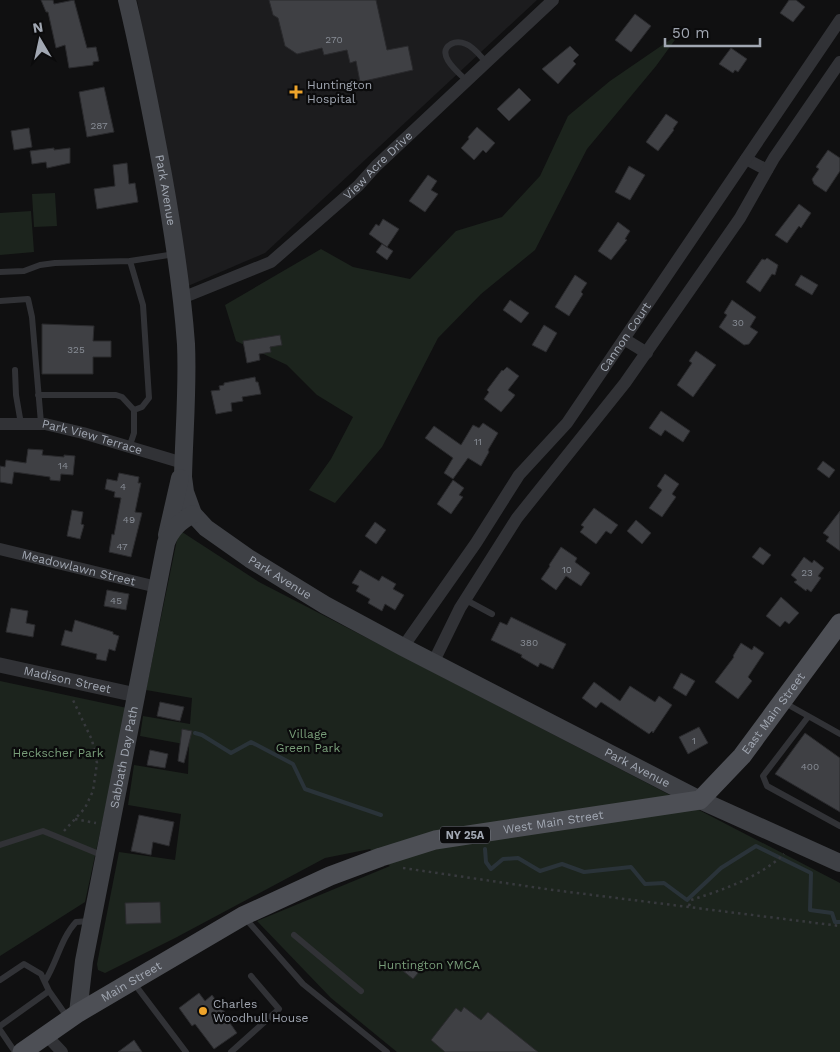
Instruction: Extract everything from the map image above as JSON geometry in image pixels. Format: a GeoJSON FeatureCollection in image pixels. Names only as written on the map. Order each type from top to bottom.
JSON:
{"type":"FeatureCollection","features":[{"type":"Feature","properties":{"kind":"main road","name":"Park Avenue"},"geometry":{"type":"LineString","coordinates":[[126,0],[142,61],[177,254],[182,298],[187,380],[183,477],[185,492],[193,514],[211,532],[257,563],[352,620],[700,800],[839,860]]}},
{"type":"Feature","properties":{"kind":"main road"},"geometry":{"type":"LineString","coordinates":[[166,542],[183,463]]}},
{"type":"Feature","properties":{"kind":"main road","name":"Sabbath Day Path"},"geometry":{"type":"LineString","coordinates":[[73,1016],[166,542],[176,526],[193,514]]}},
{"type":"Feature","properties":{"kind":"main road","name":"East Main Street"},"geometry":{"type":"LineString","coordinates":[[700,800],[742,756],[840,623]]}},
{"type":"Feature","properties":{"kind":"main road","name":"West Main Street"},"geometry":{"type":"LineString","coordinates":[[243,916],[330,876],[435,840],[700,800]]}},
{"type":"Feature","properties":{"kind":"main road","name":"Main Street"},"geometry":{"type":"LineString","coordinates":[[22,1052],[73,1016],[243,916]]}},
{"type":"Feature","properties":{"kind":"street","name":"View Acre Drive"},"geometry":{"type":"LineString","coordinates":[[182,298],[271,262],[358,186],[376,166],[553,0]]}},
{"type":"Feature","properties":{"kind":"street","name":"Cannon Court"},"geometry":{"type":"LineString","coordinates":[[403,647],[476,543],[519,475],[567,423],[840,20]]}},
{"type":"Feature","properties":{"kind":"street","name":"Cannon Court"},"geometry":{"type":"LineString","coordinates":[[433,663],[466,600],[517,518],[626,384],[740,218],[774,158],[840,62]]}},
{"type":"Feature","properties":{"kind":"street"},"geometry":{"type":"LineString","coordinates":[[746,159],[767,170]]}},
{"type":"Feature","properties":{"kind":"street"},"geometry":{"type":"LineString","coordinates":[[624,339],[647,353]]}},
{"type":"Feature","properties":{"kind":"street","name":"Park View Terrace"},"geometry":{"type":"LineString","coordinates":[[0,424],[41,423],[83,433],[183,463]]}},
{"type":"Feature","properties":{"kind":"street"},"geometry":{"type":"LineString","coordinates":[[546,446],[565,459]]}},
{"type":"Feature","properties":{"kind":"street"},"geometry":{"type":"LineString","coordinates":[[476,543],[495,553]]}},
{"type":"Feature","properties":{"kind":"street","name":"Meadowlawn Street"},"geometry":{"type":"LineString","coordinates":[[0,549],[157,587]]}},
{"type":"Feature","properties":{"kind":"street","name":"Madison Street"},"geometry":{"type":"LineString","coordinates":[[0,665],[136,695]]}},
{"type":"Feature","properties":{"kind":"street"},"geometry":{"type":"LineString","coordinates":[[46,1035],[62,1052]]}},
{"type":"Feature","properties":{"kind":"lane"},"geometry":{"type":"LineString","coordinates":[[467,81],[447,60],[446,49],[450,45],[458,42],[467,44],[487,63]]}},
{"type":"Feature","properties":{"kind":"lane"},"geometry":{"type":"LineString","coordinates":[[0,272],[24,271],[40,264],[130,261],[177,254]]}},
{"type":"Feature","properties":{"kind":"lane"},"geometry":{"type":"LineString","coordinates":[[130,261],[143,305],[149,398],[142,407],[134,410]]}},
{"type":"Feature","properties":{"kind":"lane"},"geometry":{"type":"LineString","coordinates":[[0,301],[28,299],[32,317],[41,423]]}},
{"type":"Feature","properties":{"kind":"lane"},"geometry":{"type":"LineString","coordinates":[[15,370],[16,396],[21,424]]}},
{"type":"Feature","properties":{"kind":"lane"},"geometry":{"type":"LineString","coordinates":[[38,395],[116,395],[122,397],[134,410],[134,434],[129,448]]}},
{"type":"Feature","properties":{"kind":"lane"},"geometry":{"type":"LineString","coordinates":[[466,600],[492,614]]}},
{"type":"Feature","properties":{"kind":"lane"},"geometry":{"type":"LineString","coordinates":[[782,701],[840,734]]}},
{"type":"Feature","properties":{"kind":"lane"},"geometry":{"type":"LineString","coordinates":[[808,717],[763,776],[767,786],[840,826]]}},
{"type":"Feature","properties":{"kind":"lane"},"geometry":{"type":"LineString","coordinates":[[0,845],[43,831],[105,857]]}},
{"type":"Feature","properties":{"kind":"lane"},"geometry":{"type":"LineString","coordinates":[[243,916],[303,984],[387,1052]]}},
{"type":"Feature","properties":{"kind":"lane"},"geometry":{"type":"LineString","coordinates":[[45,981],[54,967],[69,930],[76,922],[92,921]]}},
{"type":"Feature","properties":{"kind":"lane"},"geometry":{"type":"LineString","coordinates":[[294,935],[360,991]]}},
{"type":"Feature","properties":{"kind":"lane"},"geometry":{"type":"LineString","coordinates":[[0,980],[24,964],[41,974],[49,991],[73,1016]]}},
{"type":"Feature","properties":{"kind":"lane"},"geometry":{"type":"LineString","coordinates":[[231,1052],[279,1009],[251,976]]}},
{"type":"Feature","properties":{"kind":"lane"},"geometry":{"type":"LineString","coordinates":[[132,981],[186,1052]]}},
{"type":"Feature","properties":{"kind":"lane"},"geometry":{"type":"LineString","coordinates":[[0,1026],[49,991]]}},
{"type":"Feature","properties":{"kind":"lane"},"geometry":{"type":"LineString","coordinates":[[0,1030],[15,1052]]}},
{"type":"Feature","properties":{"kind":"path"},"geometry":{"type":"LineString","coordinates":[[58,837],[85,808],[93,791],[97,763],[92,740],[73,700]]}},
{"type":"Feature","properties":{"kind":"path"},"geometry":{"type":"LineString","coordinates":[[75,819],[93,822]]}},
{"type":"Feature","properties":{"kind":"path"},"geometry":{"type":"LineString","coordinates":[[689,906],[692,900],[728,889],[775,862],[783,855]]}},
{"type":"Feature","properties":{"kind":"path"},"geometry":{"type":"LineString","coordinates":[[403,868],[553,890],[840,926]]}},
{"type":"Feature","properties":{"kind":"shaded area","name":"Huntington Hospital"},"geometry":{"type":"Polygon","coordinates":[[[137,0],[537,0],[265,253],[188,286],[137,0]]]}},
{"type":"Feature","properties":{"kind":"green space"},"geometry":{"type":"Polygon","coordinates":[[[680,33],[656,66],[587,149],[535,250],[481,294],[438,338],[382,447],[335,503],[309,490],[331,459],[353,417],[317,395],[287,365],[236,341],[225,305],[321,249],[353,267],[410,279],[456,231],[502,217],[540,176],[568,116],[610,81],[680,33]]]}},
{"type":"Feature","properties":{"kind":"green space"},"geometry":{"type":"Polygon","coordinates":[[[55,193],[57,226],[34,227],[32,194],[55,193]]]}},
{"type":"Feature","properties":{"kind":"green space"},"geometry":{"type":"Polygon","coordinates":[[[31,211],[34,252],[0,255],[0,213],[31,211]]]}},
{"type":"Feature","properties":{"kind":"green space","name":"Village Green Park"},"geometry":{"type":"Polygon","coordinates":[[[179,530],[259,582],[840,883],[840,1052],[397,1052],[331,998],[257,921],[390,866],[370,849],[325,858],[105,973],[98,970],[97,964],[119,852],[175,860],[181,814],[128,805],[134,765],[188,774],[189,745],[140,736],[143,716],[190,724],[192,698],[146,690],[179,530]]]}},
{"type":"Feature","properties":{"kind":"green space","name":"Heckscher Park"},"geometry":{"type":"Polygon","coordinates":[[[0,681],[127,708],[85,902],[0,956],[0,681]]]}},
{"type":"Feature","properties":{"kind":"building"},"geometry":{"type":"Polygon","coordinates":[[[41,0],[53,0],[54,4],[74,0],[87,48],[96,47],[99,61],[93,62],[93,65],[69,68],[65,45],[56,48],[48,12],[46,12],[41,0]]]}},
{"type":"Feature","properties":{"kind":"building"},"geometry":{"type":"Polygon","coordinates":[[[269,0],[376,0],[387,50],[408,46],[413,70],[360,82],[356,61],[350,63],[347,50],[324,55],[322,48],[297,54],[285,46],[278,18],[273,15],[269,0]]]}},
{"type":"Feature","properties":{"kind":"building"},"geometry":{"type":"Polygon","coordinates":[[[789,0],[796,0],[805,7],[793,22],[780,13],[789,0]]]}},
{"type":"Feature","properties":{"kind":"building"},"geometry":{"type":"Polygon","coordinates":[[[635,14],[651,26],[631,52],[615,40],[635,14]]]}},
{"type":"Feature","properties":{"kind":"building"},"geometry":{"type":"Polygon","coordinates":[[[570,46],[579,55],[573,61],[576,64],[558,84],[542,69],[570,46]]]}},
{"type":"Feature","properties":{"kind":"building"},"geometry":{"type":"Polygon","coordinates":[[[731,48],[747,59],[738,72],[735,70],[733,73],[719,64],[731,48]]]}},
{"type":"Feature","properties":{"kind":"building"},"geometry":{"type":"Polygon","coordinates":[[[104,87],[114,132],[87,137],[79,92],[104,87]]]}},
{"type":"Feature","properties":{"kind":"building"},"geometry":{"type":"Polygon","coordinates":[[[519,88],[531,100],[509,121],[497,109],[519,88]]]}},
{"type":"Feature","properties":{"kind":"building"},"geometry":{"type":"Polygon","coordinates":[[[666,114],[678,122],[658,151],[646,142],[666,114]]]}},
{"type":"Feature","properties":{"kind":"building"},"geometry":{"type":"Polygon","coordinates":[[[477,127],[495,143],[486,153],[483,150],[474,160],[461,148],[477,127]]]}},
{"type":"Feature","properties":{"kind":"building"},"geometry":{"type":"Polygon","coordinates":[[[29,128],[32,147],[14,150],[11,131],[29,128]]]}},
{"type":"Feature","properties":{"kind":"building"},"geometry":{"type":"Polygon","coordinates":[[[54,148],[54,150],[70,148],[70,163],[47,168],[46,162],[32,164],[30,151],[54,148]]]}},
{"type":"Feature","properties":{"kind":"building"},"geometry":{"type":"Polygon","coordinates":[[[828,150],[840,158],[840,171],[826,192],[814,184],[812,179],[819,169],[816,167],[828,150]]]}},
{"type":"Feature","properties":{"kind":"building"},"geometry":{"type":"Polygon","coordinates":[[[127,163],[129,184],[135,183],[138,202],[97,209],[94,189],[115,186],[113,165],[127,163]]]}},
{"type":"Feature","properties":{"kind":"building"},"geometry":{"type":"Polygon","coordinates":[[[629,166],[645,175],[630,200],[615,192],[629,166]]]}},
{"type":"Feature","properties":{"kind":"building"},"geometry":{"type":"Polygon","coordinates":[[[428,175],[437,181],[431,190],[438,194],[425,212],[409,201],[428,175]]]}},
{"type":"Feature","properties":{"kind":"building"},"geometry":{"type":"Polygon","coordinates":[[[799,204],[811,213],[801,228],[799,226],[787,243],[775,235],[799,204]]]}},
{"type":"Feature","properties":{"kind":"building"},"geometry":{"type":"Polygon","coordinates":[[[383,219],[399,229],[387,247],[369,234],[376,224],[379,226],[383,219]]]}},
{"type":"Feature","properties":{"kind":"building"},"geometry":{"type":"Polygon","coordinates":[[[618,222],[630,231],[625,239],[627,240],[611,260],[598,251],[618,222]]]}},
{"type":"Feature","properties":{"kind":"building"},"geometry":{"type":"Polygon","coordinates":[[[382,244],[393,251],[387,260],[376,252],[382,244]]]}},
{"type":"Feature","properties":{"kind":"building"},"geometry":{"type":"Polygon","coordinates":[[[767,258],[778,265],[775,275],[772,274],[760,292],[746,282],[762,259],[765,260],[767,258]]]}},
{"type":"Feature","properties":{"kind":"building"},"geometry":{"type":"Polygon","coordinates":[[[575,275],[587,283],[581,292],[583,294],[569,316],[555,307],[575,275]]]}},
{"type":"Feature","properties":{"kind":"building"},"geometry":{"type":"Polygon","coordinates":[[[801,275],[818,285],[812,295],[795,285],[801,275]]]}},
{"type":"Feature","properties":{"kind":"building"},"geometry":{"type":"Polygon","coordinates":[[[510,300],[529,313],[521,323],[503,310],[510,300]]]}},
{"type":"Feature","properties":{"kind":"building"},"geometry":{"type":"Polygon","coordinates":[[[732,300],[756,317],[750,327],[758,332],[749,344],[744,345],[719,327],[727,315],[724,313],[732,300]]]}},
{"type":"Feature","properties":{"kind":"building"},"geometry":{"type":"Polygon","coordinates":[[[42,324],[94,326],[93,341],[111,341],[111,357],[93,357],[93,374],[42,374],[42,324]]]}},
{"type":"Feature","properties":{"kind":"building"},"geometry":{"type":"Polygon","coordinates":[[[544,325],[557,333],[546,352],[532,345],[544,325]]]}},
{"type":"Feature","properties":{"kind":"building"},"geometry":{"type":"Polygon","coordinates":[[[280,335],[282,345],[270,347],[271,352],[259,354],[260,360],[247,363],[243,341],[280,335]]]}},
{"type":"Feature","properties":{"kind":"building"},"geometry":{"type":"Polygon","coordinates":[[[696,351],[716,365],[693,397],[677,385],[692,363],[689,361],[696,351]]]}},
{"type":"Feature","properties":{"kind":"building"},"geometry":{"type":"Polygon","coordinates":[[[507,367],[519,376],[508,390],[515,395],[501,412],[484,399],[489,392],[487,390],[502,370],[507,367]]]}},
{"type":"Feature","properties":{"kind":"building"},"geometry":{"type":"Polygon","coordinates":[[[255,377],[261,394],[242,397],[243,401],[231,403],[232,411],[216,414],[211,391],[220,390],[219,386],[224,385],[224,383],[255,377]]]}},
{"type":"Feature","properties":{"kind":"building"},"geometry":{"type":"Polygon","coordinates":[[[661,411],[690,431],[683,442],[665,430],[661,436],[649,428],[661,411]]]}},
{"type":"Feature","properties":{"kind":"building"},"geometry":{"type":"Polygon","coordinates":[[[483,423],[498,433],[488,450],[489,452],[481,466],[468,458],[453,479],[444,473],[453,458],[425,438],[434,426],[461,445],[473,425],[479,428],[483,423]]]}},
{"type":"Feature","properties":{"kind":"building"},"geometry":{"type":"Polygon","coordinates":[[[28,449],[43,450],[42,455],[75,456],[73,475],[61,474],[60,481],[50,480],[50,477],[14,472],[12,484],[0,482],[0,466],[5,467],[6,460],[26,463],[28,449]]]}},
{"type":"Feature","properties":{"kind":"building"},"geometry":{"type":"Polygon","coordinates":[[[823,461],[835,470],[829,478],[817,469],[823,461]]]}},
{"type":"Feature","properties":{"kind":"building"},"geometry":{"type":"Polygon","coordinates":[[[119,473],[139,477],[138,483],[141,483],[135,512],[142,513],[131,557],[109,552],[121,498],[114,497],[115,492],[105,489],[107,479],[117,481],[119,473]]]}},
{"type":"Feature","properties":{"kind":"building"},"geometry":{"type":"Polygon","coordinates":[[[665,474],[679,484],[672,494],[676,497],[662,517],[649,508],[662,490],[657,486],[665,474]]]}},
{"type":"Feature","properties":{"kind":"building"},"geometry":{"type":"Polygon","coordinates":[[[453,480],[464,488],[459,495],[463,497],[451,514],[437,504],[453,480]]]}},
{"type":"Feature","properties":{"kind":"building"},"geometry":{"type":"Polygon","coordinates":[[[594,508],[618,525],[611,534],[606,531],[596,544],[580,532],[584,527],[581,525],[594,508]]]}},
{"type":"Feature","properties":{"kind":"building"},"geometry":{"type":"Polygon","coordinates":[[[72,510],[83,512],[81,524],[84,525],[80,539],[67,536],[72,510]]]}},
{"type":"Feature","properties":{"kind":"building"},"geometry":{"type":"Polygon","coordinates":[[[840,511],[840,551],[826,541],[829,537],[823,533],[840,511]]]}},
{"type":"Feature","properties":{"kind":"building"},"geometry":{"type":"Polygon","coordinates":[[[636,520],[651,533],[642,544],[627,531],[636,520]]]}},
{"type":"Feature","properties":{"kind":"building"},"geometry":{"type":"Polygon","coordinates":[[[375,522],[386,530],[376,544],[365,536],[375,522]]]}},
{"type":"Feature","properties":{"kind":"building"},"geometry":{"type":"Polygon","coordinates":[[[561,547],[577,558],[575,562],[590,573],[581,586],[566,576],[556,590],[541,579],[561,547]]]}},
{"type":"Feature","properties":{"kind":"building"},"geometry":{"type":"Polygon","coordinates":[[[760,547],[771,555],[763,565],[752,557],[760,547]]]}},
{"type":"Feature","properties":{"kind":"building"},"geometry":{"type":"Polygon","coordinates":[[[804,557],[812,563],[814,560],[824,568],[818,576],[821,578],[811,592],[807,589],[806,591],[794,582],[797,580],[791,575],[804,557]]]}},
{"type":"Feature","properties":{"kind":"building"},"geometry":{"type":"Polygon","coordinates":[[[360,570],[379,581],[382,576],[396,584],[393,589],[404,595],[395,610],[385,604],[382,611],[368,603],[370,599],[356,591],[359,586],[352,583],[360,570]]]}},
{"type":"Feature","properties":{"kind":"building"},"geometry":{"type":"Polygon","coordinates":[[[107,590],[129,594],[126,610],[104,606],[107,590]]]}},
{"type":"Feature","properties":{"kind":"building"},"geometry":{"type":"Polygon","coordinates":[[[781,597],[799,613],[789,624],[785,621],[780,627],[766,616],[781,597]]]}},
{"type":"Feature","properties":{"kind":"building"},"geometry":{"type":"Polygon","coordinates":[[[11,608],[28,611],[26,623],[35,625],[33,637],[6,632],[11,608]]]}},
{"type":"Feature","properties":{"kind":"building"},"geometry":{"type":"Polygon","coordinates":[[[511,617],[566,644],[553,669],[540,663],[538,667],[521,657],[522,655],[491,640],[500,622],[507,625],[511,617]]]}},
{"type":"Feature","properties":{"kind":"building"},"geometry":{"type":"Polygon","coordinates":[[[75,620],[113,632],[113,634],[119,636],[115,651],[109,649],[106,661],[96,659],[97,654],[61,645],[65,630],[72,632],[75,620]]]}},
{"type":"Feature","properties":{"kind":"building"},"geometry":{"type":"Polygon","coordinates":[[[741,643],[752,650],[754,646],[764,653],[748,677],[752,681],[738,699],[715,682],[734,657],[741,643]]]}},
{"type":"Feature","properties":{"kind":"building"},"geometry":{"type":"Polygon","coordinates":[[[681,673],[695,681],[686,696],[673,688],[681,673]]]}},
{"type":"Feature","properties":{"kind":"building"},"geometry":{"type":"Polygon","coordinates":[[[594,682],[620,701],[630,686],[655,702],[659,696],[672,705],[653,733],[652,731],[649,734],[601,702],[596,708],[582,698],[594,682]]]}},
{"type":"Feature","properties":{"kind":"building"},"geometry":{"type":"Polygon","coordinates":[[[160,702],[184,707],[180,721],[157,716],[160,702]]]}},
{"type":"Feature","properties":{"kind":"building"},"geometry":{"type":"Polygon","coordinates":[[[699,727],[708,743],[688,754],[679,737],[699,727]]]}},
{"type":"Feature","properties":{"kind":"building"},"geometry":{"type":"Polygon","coordinates":[[[182,729],[192,731],[184,763],[178,761],[182,729]]]}},
{"type":"Feature","properties":{"kind":"building"},"geometry":{"type":"Polygon","coordinates":[[[805,733],[840,758],[840,812],[775,774],[805,733]]]}},
{"type":"Feature","properties":{"kind":"building"},"geometry":{"type":"Polygon","coordinates":[[[150,750],[168,754],[165,768],[147,765],[150,750]]]}},
{"type":"Feature","properties":{"kind":"building"},"geometry":{"type":"Polygon","coordinates":[[[139,815],[174,822],[169,846],[153,842],[151,855],[131,851],[139,815]]]}},
{"type":"Feature","properties":{"kind":"building"},"geometry":{"type":"Polygon","coordinates":[[[160,902],[161,923],[126,924],[125,903],[160,902]]]}},
{"type":"Feature","properties":{"kind":"building"},"geometry":{"type":"Polygon","coordinates":[[[409,963],[419,972],[413,979],[403,971],[409,963]]]}},
{"type":"Feature","properties":{"kind":"building"},"geometry":{"type":"Polygon","coordinates":[[[199,993],[205,1001],[212,995],[227,1015],[225,1016],[237,1033],[214,1049],[195,1024],[192,1026],[179,1008],[199,993]]]}},
{"type":"Feature","properties":{"kind":"building"},"geometry":{"type":"Polygon","coordinates":[[[464,1007],[481,1020],[488,1012],[538,1052],[445,1052],[431,1040],[456,1008],[461,1012],[464,1007]]]}},
{"type":"Feature","properties":{"kind":"building"},"geometry":{"type":"Polygon","coordinates":[[[134,1040],[142,1052],[118,1052],[134,1040]]]}},
{"type":"Feature","properties":{"kind":"waterway"},"geometry":{"type":"LineString","coordinates":[[195,733],[202,735],[231,753],[251,742],[293,764],[305,789],[381,815]]}},
{"type":"Feature","properties":{"kind":"waterway"},"geometry":{"type":"LineString","coordinates":[[485,849],[486,862],[491,869],[503,859],[518,858],[540,871],[562,864],[584,872],[631,867],[645,884],[664,883],[687,900],[721,868],[756,846],[811,873],[810,910],[832,913],[835,922],[840,922]]}},
{"type":"Feature","properties":{"kind":"place","name":"Huntington Hospital"},"geometry":{"type":"Point","coordinates":[296,92]}},
{"type":"Feature","properties":{"kind":"place","name":"Charles Woodhull House"},"geometry":{"type":"Point","coordinates":[203,1011]}},
{"type":"Feature","properties":{"kind":"park label","name":"Huntington YMCA"},"geometry":{"type":"Point","coordinates":[429,965]}}]}
